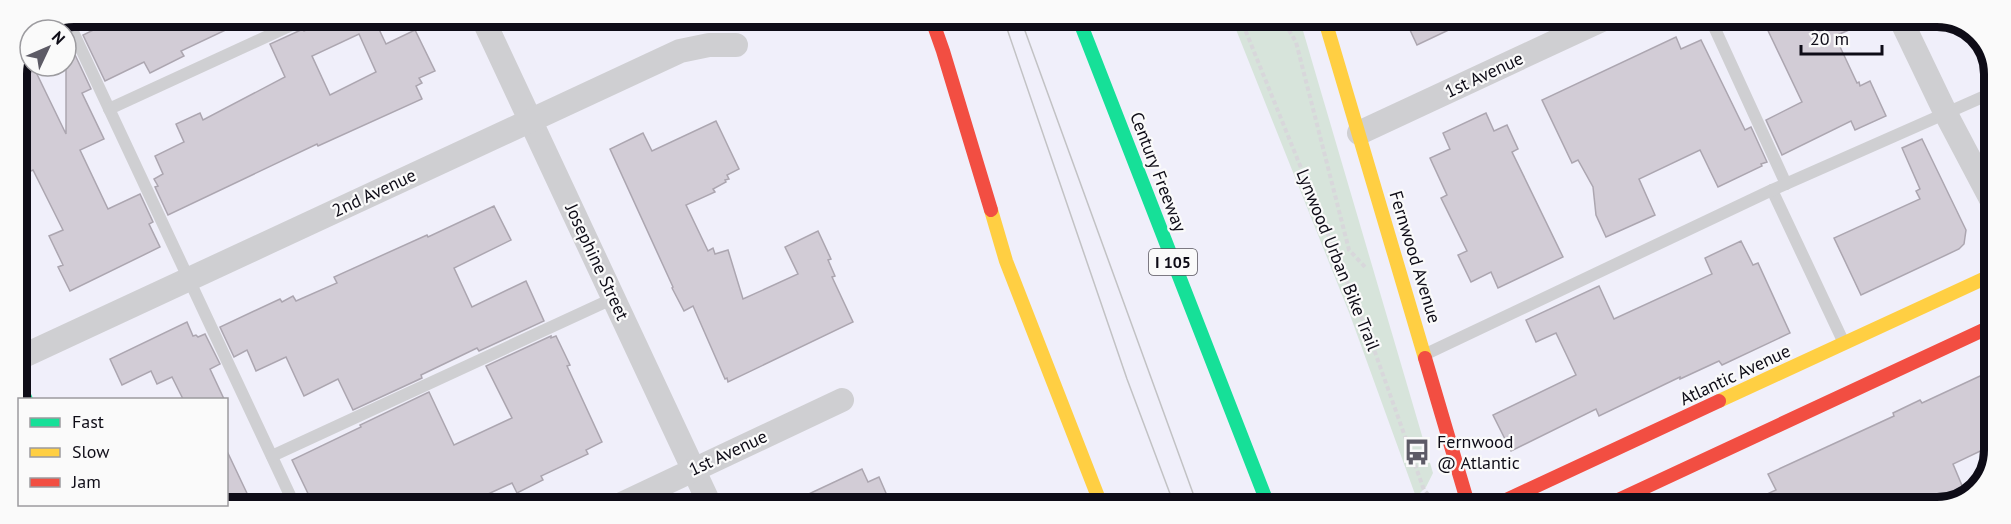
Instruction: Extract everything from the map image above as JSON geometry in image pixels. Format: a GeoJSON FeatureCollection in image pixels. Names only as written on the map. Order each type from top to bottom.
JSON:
{"type":"FeatureCollection","features":[{"type":"Feature","properties":{"kind":"main road"},"geometry":{"type":"LineString","coordinates":[[935,27],[1006,261],[1098,497]]}},
{"type":"Feature","properties":{"kind":"main road","name":"Century Freeway"},"geometry":{"type":"LineString","coordinates":[[1082,27],[1265,497]]}},
{"type":"Feature","properties":{"kind":"main road","name":"Fernwood Avenue"},"geometry":{"type":"LineString","coordinates":[[1327,27],[1466,497]]}},
{"type":"Feature","properties":{"kind":"main road","name":"Atlantic Avenue"},"geometry":{"type":"LineString","coordinates":[[1513,497],[1984,279]]}},
{"type":"Feature","properties":{"kind":"main road"},"geometry":{"type":"LineString","coordinates":[[1624,497],[1984,330]]}},
{"type":"Feature","properties":{"kind":"street","name":"Josephine Street"},"geometry":{"type":"LineString","coordinates":[[487,27],[706,497]]}},
{"type":"Feature","properties":{"kind":"street","name":"1st Avenue"},"geometry":{"type":"LineString","coordinates":[[1359,133],[1587,27]]}},
{"type":"Feature","properties":{"kind":"street"},"geometry":{"type":"LineString","coordinates":[[1904,27],[1984,186]]}},
{"type":"Feature","properties":{"kind":"street","name":"2nd Avenue"},"geometry":{"type":"LineString","coordinates":[[27,354],[680,51],[693,46],[736,45]]}},
{"type":"Feature","properties":{"kind":"street","name":"1st Avenue"},"geometry":{"type":"LineString","coordinates":[[636,497],[842,400]]}},
{"type":"Feature","properties":{"kind":"lane"},"geometry":{"type":"LineString","coordinates":[[109,109],[287,27]]}},
{"type":"Feature","properties":{"kind":"lane"},"geometry":{"type":"LineString","coordinates":[[1556,27],[1562,39]]}},
{"type":"Feature","properties":{"kind":"lane"},"geometry":{"type":"LineString","coordinates":[[1714,27],[1786,184]]}},
{"type":"Feature","properties":{"kind":"lane"},"geometry":{"type":"LineString","coordinates":[[78,43],[292,497]]}},
{"type":"Feature","properties":{"kind":"lane"},"geometry":{"type":"LineString","coordinates":[[1425,355],[1772,190],[1984,97]]}},
{"type":"Feature","properties":{"kind":"lane"},"geometry":{"type":"LineString","coordinates":[[1772,190],[1844,344]]}},
{"type":"Feature","properties":{"kind":"lane"},"geometry":{"type":"LineString","coordinates":[[272,456],[614,298]]}},
{"type":"Feature","properties":{"kind":"path","name":"Lynwood Urban Bike Trail"},"geometry":{"type":"LineString","coordinates":[[1244,27],[1371,341],[1424,490],[1431,497]]}},
{"type":"Feature","properties":{"kind":"path"},"geometry":{"type":"LineString","coordinates":[[1287,27],[1296,42],[1349,250],[1368,271]]}},
{"type":"Feature","properties":{"kind":"shaded area"},"geometry":{"type":"Polygon","coordinates":[[[1235,27],[1302,27],[1433,473],[1426,487],[1416,497],[1350,315],[1235,27]]]}},
{"type":"Feature","properties":{"kind":"building"},"geometry":{"type":"Polygon","coordinates":[[[99,27],[232,27],[181,51],[184,56],[150,73],[144,62],[105,81],[83,35],[99,27]]]}},
{"type":"Feature","properties":{"kind":"building"},"geometry":{"type":"Polygon","coordinates":[[[313,27],[378,27],[386,44],[415,30],[435,71],[419,78],[422,83],[416,86],[422,99],[318,146],[317,144],[168,215],[155,187],[158,186],[154,179],[163,174],[155,156],[184,142],[176,124],[200,113],[203,120],[285,77],[270,44],[303,29],[304,31],[313,27]],[[359,34],[312,56],[330,95],[376,72],[359,34]]]}},
{"type":"Feature","properties":{"kind":"building"},"geometry":{"type":"Polygon","coordinates":[[[1409,27],[1455,27],[1417,45],[1409,27]]]}},
{"type":"Feature","properties":{"kind":"building"},"geometry":{"type":"Polygon","coordinates":[[[1766,27],[1856,27],[1835,36],[1857,83],[1859,82],[1860,86],[1870,81],[1886,116],[1855,130],[1851,121],[1782,155],[1766,120],[1802,102],[1766,27]]]}},
{"type":"Feature","properties":{"kind":"building"},"geometry":{"type":"Polygon","coordinates":[[[1676,37],[1681,49],[1701,40],[1745,130],[1751,127],[1767,162],[1718,187],[1700,150],[1639,179],[1655,215],[1606,237],[1596,215],[1593,187],[1578,160],[1572,163],[1542,100],[1676,37]]]}},
{"type":"Feature","properties":{"kind":"building"},"geometry":{"type":"Polygon","coordinates":[[[78,61],[91,89],[82,93],[104,139],[80,150],[108,209],[140,194],[153,222],[149,224],[160,247],[70,291],[58,267],[63,265],[49,236],[63,230],[33,170],[27,173],[27,78],[39,78],[66,134],[66,78],[78,78],[78,61]]]}},
{"type":"Feature","properties":{"kind":"building"},"geometry":{"type":"Polygon","coordinates":[[[1486,113],[1494,131],[1507,125],[1518,149],[1512,152],[1563,257],[1498,288],[1491,272],[1471,282],[1458,255],[1467,251],[1441,198],[1447,195],[1430,158],[1450,149],[1443,133],[1486,113]]]}},
{"type":"Feature","properties":{"kind":"building"},"geometry":{"type":"Polygon","coordinates":[[[716,121],[739,169],[727,175],[729,179],[713,189],[715,192],[686,205],[708,251],[713,248],[715,254],[728,250],[743,299],[798,274],[785,247],[818,231],[831,259],[828,260],[835,276],[832,277],[853,322],[728,382],[693,306],[684,311],[672,288],[610,149],[643,133],[652,151],[716,121]]]}},
{"type":"Feature","properties":{"kind":"building"},"geometry":{"type":"Polygon","coordinates":[[[1922,139],[1966,230],[1964,244],[1959,249],[1861,295],[1834,238],[1920,199],[1916,191],[1920,189],[1902,148],[1922,139]]]}},
{"type":"Feature","properties":{"kind":"building"},"geometry":{"type":"Polygon","coordinates":[[[494,206],[511,240],[454,268],[472,307],[526,281],[544,321],[479,351],[477,348],[421,375],[422,378],[353,410],[338,379],[304,396],[286,357],[256,371],[247,350],[234,357],[220,327],[280,299],[282,302],[293,296],[296,301],[337,283],[334,277],[494,206]]]}},
{"type":"Feature","properties":{"kind":"building"},"geometry":{"type":"Polygon","coordinates":[[[1741,241],[1753,265],[1758,263],[1790,333],[1722,365],[1719,361],[1680,379],[1680,377],[1599,416],[1596,409],[1511,451],[1493,415],[1576,375],[1556,333],[1536,342],[1526,320],[1599,286],[1614,319],[1712,274],[1705,258],[1741,241]]]}},
{"type":"Feature","properties":{"kind":"building"},"geometry":{"type":"Polygon","coordinates":[[[187,322],[193,336],[198,337],[205,334],[220,364],[210,369],[224,398],[182,398],[172,377],[157,384],[151,371],[122,385],[110,359],[187,322]]]}},
{"type":"Feature","properties":{"kind":"building"},"geometry":{"type":"Polygon","coordinates":[[[551,336],[551,338],[556,336],[570,365],[567,366],[602,442],[586,450],[588,454],[541,476],[543,480],[517,493],[512,483],[482,497],[310,497],[292,460],[429,392],[454,445],[512,418],[486,366],[551,336]]]}},
{"type":"Feature","properties":{"kind":"building"},"geometry":{"type":"Polygon","coordinates":[[[1984,374],[1984,449],[1953,464],[1963,488],[1948,496],[1937,497],[1761,497],[1776,490],[1768,474],[1894,416],[1893,413],[1920,400],[1922,403],[1984,374]]]}},
{"type":"Feature","properties":{"kind":"building"},"geometry":{"type":"Polygon","coordinates":[[[228,453],[249,497],[228,497],[228,453]]]}},
{"type":"Feature","properties":{"kind":"building"},"geometry":{"type":"Polygon","coordinates":[[[862,469],[868,482],[879,477],[888,497],[802,497],[862,469]]]}},
{"type":"Feature","properties":{"kind":"tram line"},"geometry":{"type":"LineString","coordinates":[[1006,27],[1127,379],[1171,497]]}},
{"type":"Feature","properties":{"kind":"tram line"},"geometry":{"type":"LineString","coordinates":[[1024,27],[1194,497]]}},
{"type":"Feature","properties":{"kind":"traffic: fast"},"geometry":{"type":"LineString","coordinates":[[1082,27],[1265,497]]}},
{"type":"Feature","properties":{"kind":"traffic: slow"},"geometry":{"type":"LineString","coordinates":[[1327,27],[1425,358]]}},
{"type":"Feature","properties":{"kind":"traffic: slow"},"geometry":{"type":"LineString","coordinates":[[991,210],[1006,261],[1098,497]]}},
{"type":"Feature","properties":{"kind":"traffic: slow"},"geometry":{"type":"LineString","coordinates":[[1719,401],[1984,279]]}},
{"type":"Feature","properties":{"kind":"traffic: jam"},"geometry":{"type":"LineString","coordinates":[[935,27],[991,210]]}},
{"type":"Feature","properties":{"kind":"traffic: jam"},"geometry":{"type":"LineString","coordinates":[[1624,497],[1984,330]]}},
{"type":"Feature","properties":{"kind":"traffic: jam"},"geometry":{"type":"LineString","coordinates":[[1425,358],[1466,497]]}},
{"type":"Feature","properties":{"kind":"traffic: jam"},"geometry":{"type":"LineString","coordinates":[[1513,497],[1719,401]]}},
{"type":"Feature","properties":{"kind":"place","name":"Fernwood @ Atlantic"},"geometry":{"type":"Point","coordinates":[1417,452]}}]}
